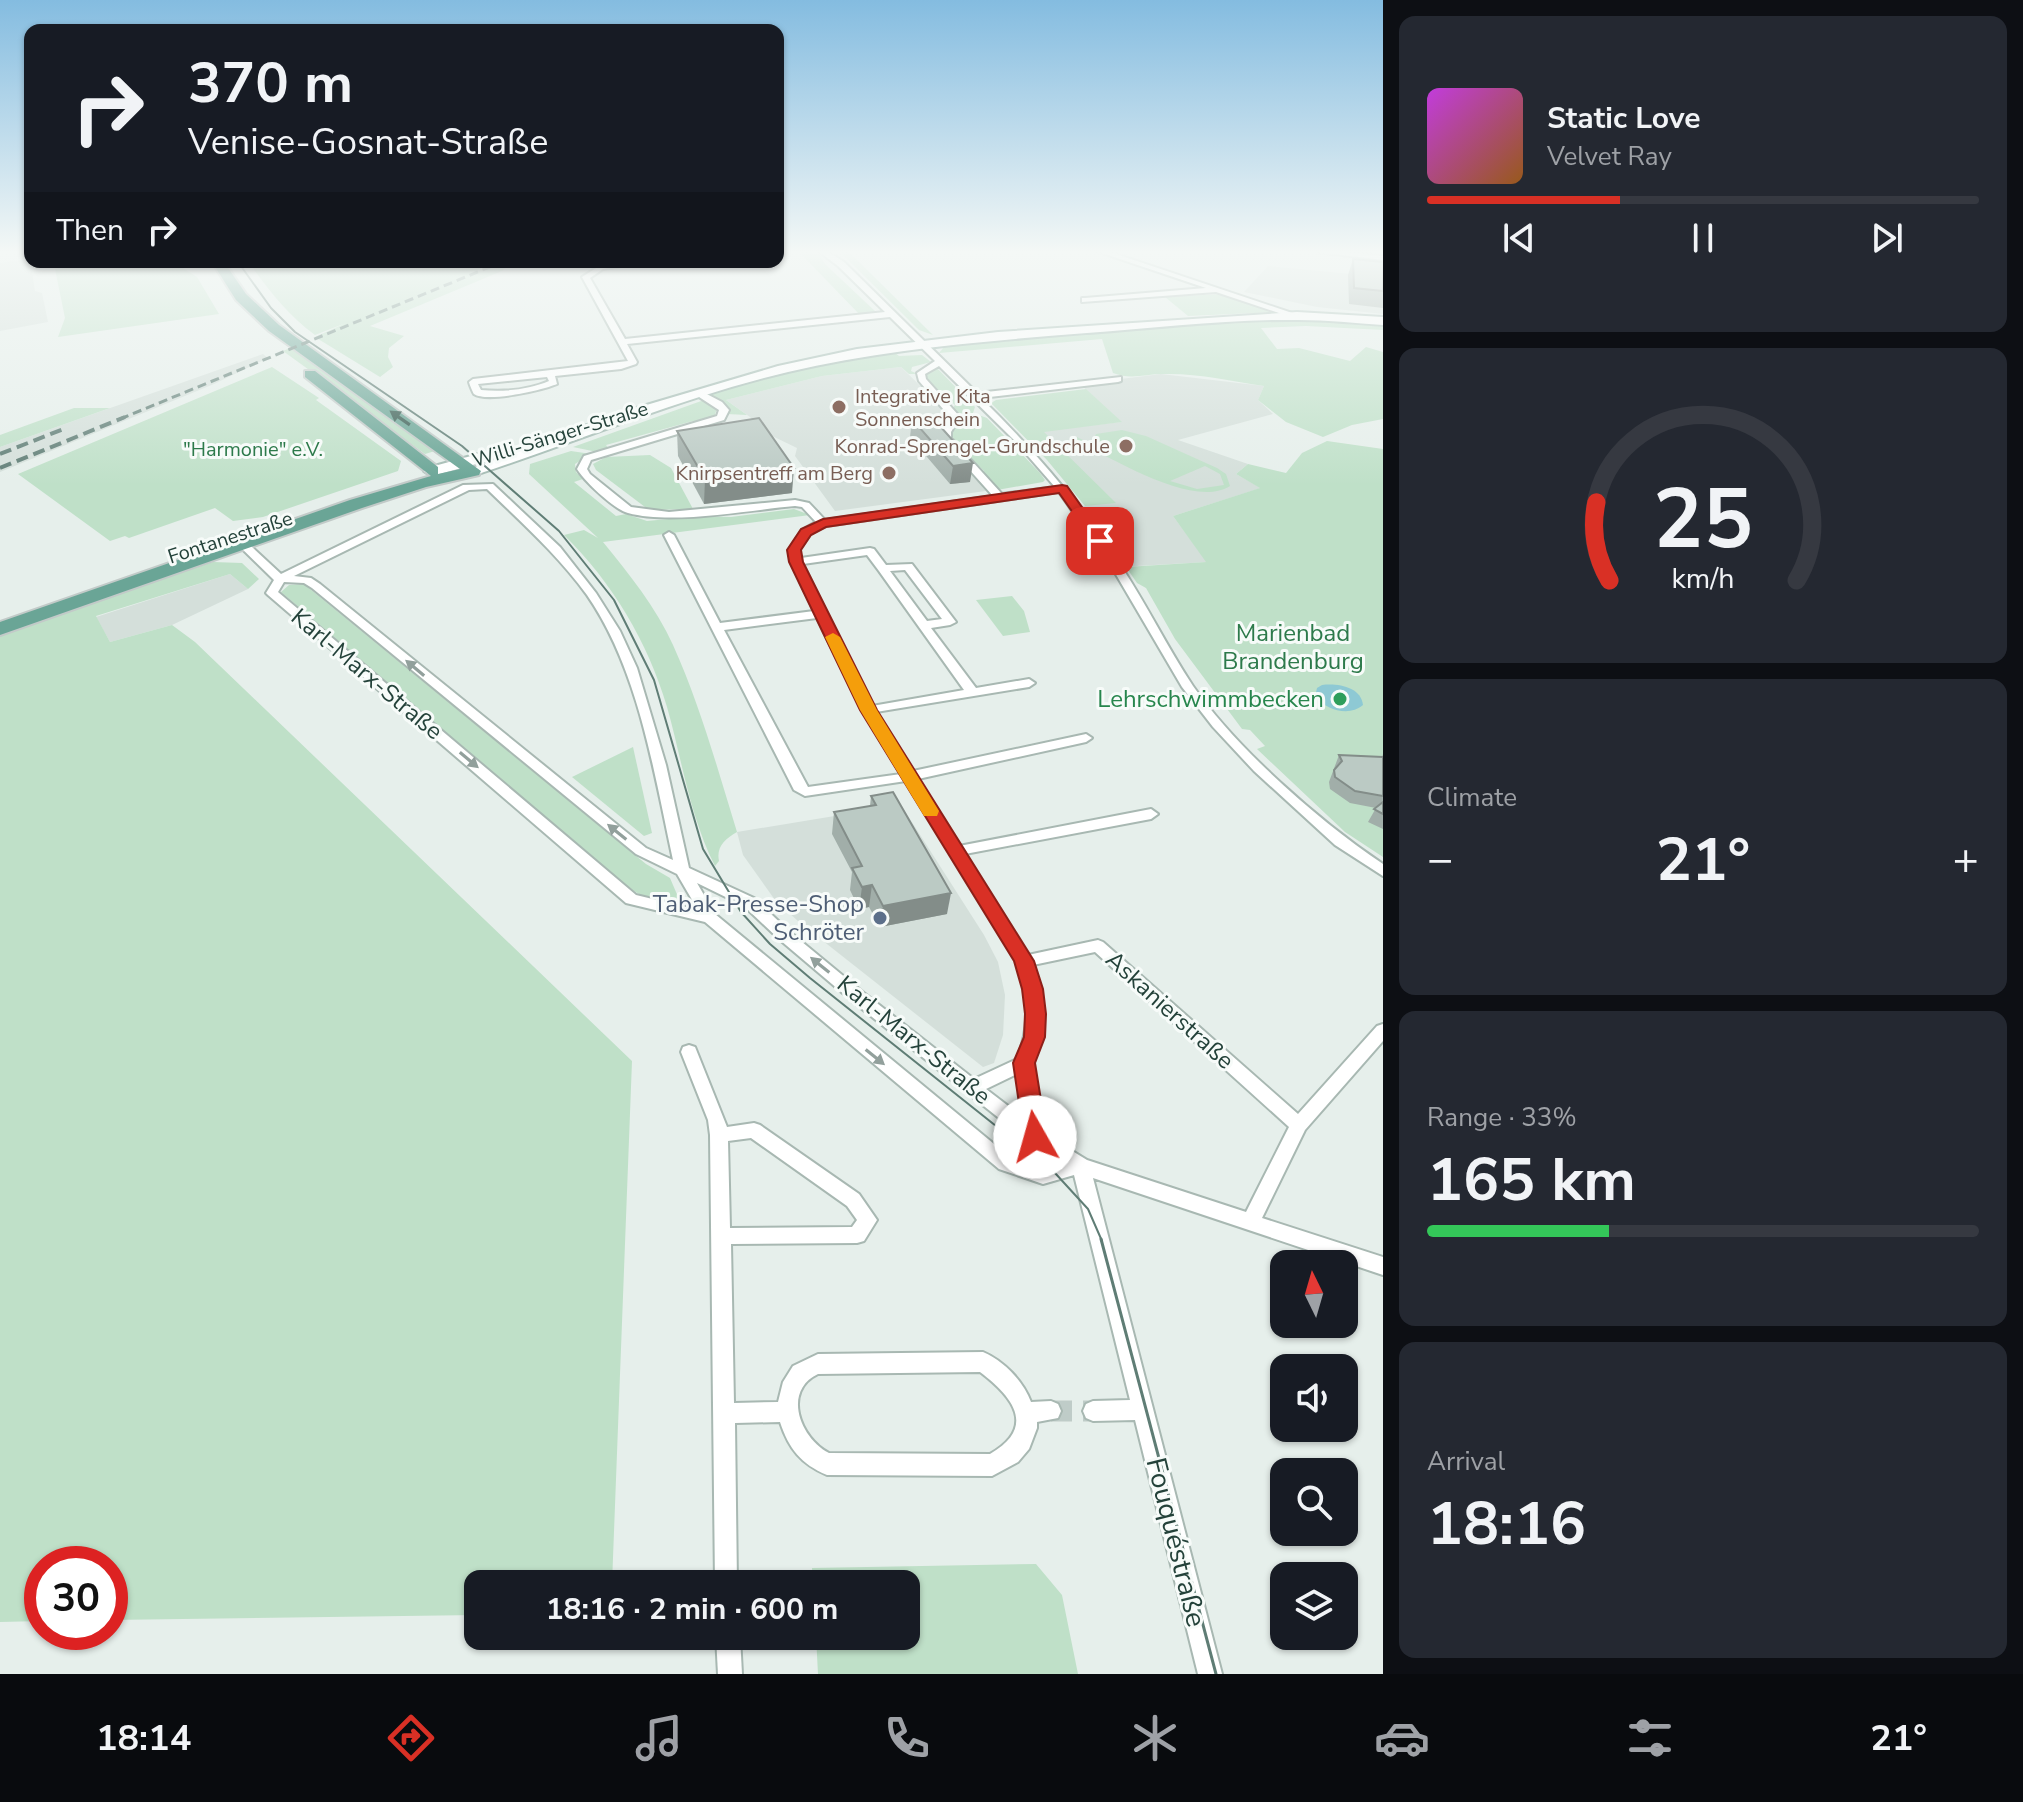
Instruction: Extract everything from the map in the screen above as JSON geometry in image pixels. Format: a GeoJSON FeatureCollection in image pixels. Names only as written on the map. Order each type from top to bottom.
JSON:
{"type":"FeatureCollection","features":[{"type":"Feature","properties":{"kind":"main road"},"geometry":{"type":"LineString","coordinates":[[276,329],[468,467]]}},
{"type":"Feature","properties":{"kind":"main road","name":"Willi-Sänger-Straße"},"geometry":{"type":"LineString","coordinates":[[468,467],[657,405],[811,363],[922,344],[1099,329]]}},
{"type":"Feature","properties":{"kind":"main road"},"geometry":{"type":"LineString","coordinates":[[300,368],[436,474]]}},
{"type":"Feature","properties":{"kind":"main road","name":"Fontanestraße"},"geometry":{"type":"LineString","coordinates":[[0,619],[436,474],[468,467]]}},
{"type":"Feature","properties":{"kind":"main road","name":"Fontanestraße"},"geometry":{"type":"LineString","coordinates":[[0,629],[238,540]]}},
{"type":"Feature","properties":{"kind":"street"},"geometry":{"type":"LineString","coordinates":[[550,374],[554,382],[543,387],[493,393],[477,392],[473,382],[629,364],[634,359],[616,329]]}},
{"type":"Feature","properties":{"kind":"street"},"geometry":{"type":"LineString","coordinates":[[624,342],[747,329]]}},
{"type":"Feature","properties":{"kind":"street"},"geometry":{"type":"LineString","coordinates":[[907,329],[975,396],[1062,489],[1116,566],[1188,687],[1217,724],[1259,768],[1340,842],[1383,871]]}},
{"type":"Feature","properties":{"kind":"street"},"geometry":{"type":"LineString","coordinates":[[940,362],[921,373],[922,379],[955,417],[946,438],[1000,498]]}},
{"type":"Feature","properties":{"kind":"street"},"geometry":{"type":"LineString","coordinates":[[975,396],[1118,379]]}},
{"type":"Feature","properties":{"kind":"street","name":"Willi-Sänger-Straße"},"geometry":{"type":"LineString","coordinates":[[699,393],[719,404],[724,410],[721,418],[587,458],[582,469],[586,476],[628,510],[669,515],[795,503],[805,505],[823,523]]}},
{"type":"Feature","properties":{"kind":"street"},"geometry":{"type":"LineString","coordinates":[[280,579],[467,487],[489,486],[556,549],[592,595],[614,631],[631,668],[659,765],[683,872]]}},
{"type":"Feature","properties":{"kind":"street"},"geometry":{"type":"LineString","coordinates":[[1035,1137],[1024,1063],[1034,1037],[1035,1014],[1033,989],[1024,961],[868,710],[796,562],[794,550],[806,532],[823,523],[1062,489]]}},
{"type":"Feature","properties":{"kind":"street"},"geometry":{"type":"LineString","coordinates":[[669,535],[799,787],[805,792],[907,777],[1086,738]]}},
{"type":"Feature","properties":{"kind":"street","name":"Karl-Marx-Straße"},"geometry":{"type":"LineString","coordinates":[[238,540],[280,579],[307,580],[316,586],[641,851],[749,902],[785,936],[1035,1137],[1081,1166]]}},
{"type":"Feature","properties":{"kind":"street"},"geometry":{"type":"LineString","coordinates":[[796,562],[870,551],[972,692]]}},
{"type":"Feature","properties":{"kind":"street"},"geometry":{"type":"LineString","coordinates":[[883,569],[908,566],[950,622],[924,625]]}},
{"type":"Feature","properties":{"kind":"street","name":"Karl-Marx-Straße"},"geometry":{"type":"LineString","coordinates":[[280,579],[272,593],[631,899],[710,918]]}},
{"type":"Feature","properties":{"kind":"street"},"geometry":{"type":"LineString","coordinates":[[718,627],[821,614]]}},
{"type":"Feature","properties":{"kind":"street"},"geometry":{"type":"LineString","coordinates":[[868,710],[1029,683]]}},
{"type":"Feature","properties":{"kind":"street"},"geometry":{"type":"LineString","coordinates":[[956,851],[1151,814]]}},
{"type":"Feature","properties":{"kind":"street","name":"Karl-Marx-Straße"},"geometry":{"type":"LineString","coordinates":[[683,872],[710,918],[1005,1164],[1043,1176],[1081,1166]]}},
{"type":"Feature","properties":{"kind":"street","name":"Askanierstraße"},"geometry":{"type":"LineString","coordinates":[[1024,961],[1098,946],[1299,1125]]}},
{"type":"Feature","properties":{"kind":"street"},"geometry":{"type":"LineString","coordinates":[[1251,1221],[1268,1181],[1299,1125],[1383,1030]]}},
{"type":"Feature","properties":{"kind":"street"},"geometry":{"type":"LineString","coordinates":[[689,1052],[717,1120],[719,1135],[726,1570]]}},
{"type":"Feature","properties":{"kind":"street"},"geometry":{"type":"LineString","coordinates":[[973,1087],[1024,1063]]}},
{"type":"Feature","properties":{"kind":"street"},"geometry":{"type":"LineString","coordinates":[[719,1135],[754,1130],[853,1200],[868,1220],[857,1235],[721,1236]]}},
{"type":"Feature","properties":{"kind":"street"},"geometry":{"type":"LineString","coordinates":[[1081,1166],[1383,1266]]}},
{"type":"Feature","properties":{"kind":"street","name":"Fouquéstraße"},"geometry":{"type":"LineString","coordinates":[[1081,1166],[1210,1674]]}},
{"type":"Feature","properties":{"kind":"street"},"geometry":{"type":"LineString","coordinates":[[983,1362],[1011,1384],[1027,1412],[1025,1441],[1013,1456],[992,1465],[977,1465],[827,1464],[810,1455],[797,1439],[788,1412],[789,1392],[800,1373],[818,1364],[983,1362]]}},
{"type":"Feature","properties":{"kind":"street"},"geometry":{"type":"LineString","coordinates":[[1093,1411],[1144,1410]]}},
{"type":"Feature","properties":{"kind":"street"},"geometry":{"type":"LineString","coordinates":[[1027,1412],[1051,1411]]}},
{"type":"Feature","properties":{"kind":"street"},"geometry":{"type":"LineString","coordinates":[[724,1413],[788,1412]]}},
{"type":"Feature","properties":{"kind":"street"},"geometry":{"type":"LineString","coordinates":[[729,1650],[730,1674]]}},
{"type":"Feature","properties":{"kind":"shaded area"},"geometry":{"type":"Polygon","coordinates":[[[263,354],[268,358],[214,384],[0,472],[0,447],[263,354]]]}},
{"type":"Feature","properties":{"kind":"shaded area"},"geometry":{"type":"Polygon","coordinates":[[[901,367],[952,417],[933,432],[986,491],[835,511],[795,456],[797,448],[764,432],[750,417],[726,400],[822,376],[901,367]]]}},
{"type":"Feature","properties":{"kind":"shaded area","name":"Konrad-Sprengel-Grundschule"},"geometry":{"type":"Polygon","coordinates":[[[1161,374],[1264,386],[1258,400],[1273,414],[1178,440],[1248,464],[1236,474],[1261,488],[1173,516],[1207,562],[1101,568],[1066,505],[1085,506],[1043,431],[1121,422],[1080,384],[1161,374]]]}},
{"type":"Feature","properties":{"kind":"shaded area"},"geometry":{"type":"Polygon","coordinates":[[[230,574],[248,589],[172,625],[110,642],[96,617],[230,574]]]}},
{"type":"Feature","properties":{"kind":"shaded area"},"geometry":{"type":"Polygon","coordinates":[[[901,805],[998,962],[1005,995],[1003,1035],[994,1063],[983,1067],[775,900],[743,855],[737,832],[901,805]]]}},
{"type":"Feature","properties":{"kind":"green space"},"geometry":{"type":"Polygon","coordinates":[[[61,329],[113,329],[58,337],[61,329]]]}},
{"type":"Feature","properties":{"kind":"green space"},"geometry":{"type":"Polygon","coordinates":[[[308,329],[330,329],[315,335],[308,329]]]}},
{"type":"Feature","properties":{"kind":"green space"},"geometry":{"type":"Polygon","coordinates":[[[332,329],[381,329],[404,336],[389,348],[388,357],[393,367],[380,377],[315,337],[332,329]]]}},
{"type":"Feature","properties":{"kind":"green space"},"geometry":{"type":"Polygon","coordinates":[[[1122,329],[1262,329],[1277,349],[1299,348],[1350,361],[1366,347],[1383,352],[1383,419],[1352,425],[1323,437],[1286,422],[1258,400],[1264,386],[1188,375],[1132,376],[1113,373],[1102,339],[939,353],[944,347],[1122,329]]]}},
{"type":"Feature","properties":{"kind":"green space"},"geometry":{"type":"Polygon","coordinates":[[[292,347],[438,450],[425,454],[283,351],[292,347]]]}},
{"type":"Feature","properties":{"kind":"green space"},"geometry":{"type":"Polygon","coordinates":[[[894,352],[899,356],[922,355],[931,362],[912,367],[911,371],[918,374],[909,374],[901,367],[822,376],[726,400],[747,415],[727,414],[728,409],[711,395],[712,392],[801,368],[894,352]]]}},
{"type":"Feature","properties":{"kind":"green space"},"geometry":{"type":"Polygon","coordinates":[[[935,366],[975,407],[973,413],[987,418],[1040,473],[1045,480],[1043,482],[997,490],[982,475],[984,471],[951,439],[951,430],[959,419],[953,408],[955,405],[925,379],[925,371],[935,366]]]}},
{"type":"Feature","properties":{"kind":"green space","name":"\"Harmonie\" e.V."},"geometry":{"type":"Polygon","coordinates":[[[272,367],[319,398],[316,400],[401,461],[398,471],[263,517],[233,521],[215,508],[129,538],[125,536],[110,541],[18,474],[272,367]]]}},
{"type":"Feature","properties":{"kind":"green space"},"geometry":{"type":"Polygon","coordinates":[[[1086,389],[1122,422],[1044,432],[1116,503],[1085,506],[1047,460],[991,403],[1086,389]]]}},
{"type":"Feature","properties":{"kind":"green space"},"geometry":{"type":"Polygon","coordinates":[[[704,400],[717,408],[714,418],[606,445],[609,449],[597,452],[573,447],[704,400]]]}},
{"type":"Feature","properties":{"kind":"green space"},"geometry":{"type":"Polygon","coordinates":[[[74,408],[110,408],[0,447],[0,435],[74,408]]]}},
{"type":"Feature","properties":{"kind":"green space"},"geometry":{"type":"Polygon","coordinates":[[[1122,430],[1146,436],[1217,468],[1226,474],[1230,486],[1214,492],[1173,486],[1150,478],[1072,439],[1077,437],[1091,444],[1096,434],[1122,430]],[[1205,466],[1170,481],[1197,489],[1224,485],[1220,474],[1205,466]]]}},
{"type":"Feature","properties":{"kind":"green space","name":"Marienbad Brandenburg"},"geometry":{"type":"Polygon","coordinates":[[[1327,441],[1383,449],[1383,857],[1345,832],[1257,749],[1265,746],[1250,730],[1242,729],[1175,639],[1146,588],[1137,583],[1126,567],[1206,562],[1173,516],[1260,488],[1236,474],[1248,464],[1286,473],[1302,453],[1327,441]]]}},
{"type":"Feature","properties":{"kind":"green space"},"geometry":{"type":"Polygon","coordinates":[[[571,451],[591,454],[575,464],[576,472],[583,479],[574,482],[616,516],[626,514],[647,521],[700,516],[731,517],[794,509],[810,515],[603,542],[659,617],[700,714],[737,832],[722,844],[715,866],[693,808],[667,707],[650,659],[613,593],[564,535],[584,530],[598,538],[529,474],[530,464],[571,451]]]}},
{"type":"Feature","properties":{"kind":"green space"},"geometry":{"type":"Polygon","coordinates":[[[650,455],[671,468],[693,509],[649,510],[596,470],[593,464],[606,457],[650,455]]]}},
{"type":"Feature","properties":{"kind":"green space"},"geometry":{"type":"Polygon","coordinates":[[[213,562],[242,563],[259,579],[248,589],[230,574],[96,616],[110,642],[172,625],[195,642],[632,1061],[613,1570],[464,1570],[464,1615],[128,1620],[128,1546],[24,1546],[24,1621],[0,1622],[0,634],[213,562]]]}},
{"type":"Feature","properties":{"kind":"green space"},"geometry":{"type":"Polygon","coordinates":[[[304,584],[646,864],[670,878],[679,899],[663,903],[655,901],[624,884],[281,592],[289,585],[304,584]]]}},
{"type":"Feature","properties":{"kind":"green space"},"geometry":{"type":"Polygon","coordinates":[[[1012,596],[1024,611],[1030,632],[1003,636],[976,600],[1012,596]]]}},
{"type":"Feature","properties":{"kind":"green space"},"geometry":{"type":"Polygon","coordinates":[[[633,747],[652,833],[644,836],[572,777],[633,747]]]}},
{"type":"Feature","properties":{"kind":"green space"},"geometry":{"type":"Polygon","coordinates":[[[1036,1564],[1062,1595],[1078,1674],[818,1674],[817,1650],[920,1650],[920,1570],[812,1568],[1036,1564]]]}},
{"type":"Feature","properties":{"kind":"water","name":"Lehrschwimmbecken"},"geometry":{"type":"Polygon","coordinates":[[[1322,685],[1353,690],[1363,705],[1345,711],[1326,705],[1315,697],[1317,688],[1322,685]]]}},
{"type":"Feature","properties":{"kind":"building"},"geometry":{"type":"Polygon","coordinates":[[[931,416],[973,463],[953,466],[912,419],[931,416]]]}},
{"type":"Feature","properties":{"kind":"building"},"geometry":{"type":"Polygon","coordinates":[[[759,418],[794,468],[705,479],[677,431],[759,418]]]}},
{"type":"Feature","properties":{"kind":"building"},"geometry":{"type":"Polygon","coordinates":[[[1339,755],[1383,757],[1383,796],[1355,791],[1335,777],[1334,770],[1342,761],[1339,755]]]}},
{"type":"Feature","properties":{"kind":"building"},"geometry":{"type":"Polygon","coordinates":[[[893,792],[951,893],[883,906],[872,885],[862,887],[852,868],[862,866],[834,812],[876,805],[871,796],[893,792]]]}},
{"type":"Feature","properties":{"kind":"building"},"geometry":{"type":"Polygon","coordinates":[[[1383,802],[1383,814],[1374,809],[1383,802]]]}},
{"type":"Feature","properties":{"kind":"tunnel"},"geometry":{"type":"LineString","coordinates":[[1051,1411],[1093,1411]]}},
{"type":"Feature","properties":{"kind":"tram line"},"geometry":{"type":"LineString","coordinates":[[292,329],[462,446],[559,531],[614,600],[654,680],[703,849],[741,912],[770,944],[810,978],[1055,1173],[1088,1209],[1102,1241]]}},
{"type":"Feature","properties":{"kind":"tram line"},"geometry":{"type":"LineString","coordinates":[[1101,1239],[1216,1674]]}},
{"type":"Feature","properties":{"kind":"railway"},"geometry":{"type":"LineString","coordinates":[[120,419],[339,329]]}},
{"type":"Feature","properties":{"kind":"railway"},"geometry":{"type":"LineString","coordinates":[[0,468],[125,417]]}},
{"type":"Feature","properties":{"kind":"railway"},"geometry":{"type":"LineString","coordinates":[[0,454],[66,428]]}},
{"type":"Feature","properties":{"kind":"slow traffic"},"geometry":{"type":"LineString","coordinates":[[833,637],[868,710],[930,811]]}},
{"type":"Feature","properties":{"kind":"place","name":"Integrative Kita Sonnenschein"},"geometry":{"type":"Point","coordinates":[839,407]}},
{"type":"Feature","properties":{"kind":"place","name":"Konrad-Sprengel-Grundschule"},"geometry":{"type":"Point","coordinates":[1126,446]}},
{"type":"Feature","properties":{"kind":"place","name":"Knirpsentreff am Berg"},"geometry":{"type":"Point","coordinates":[889,473]}},
{"type":"Feature","properties":{"kind":"place","name":"Lehrschwimmbecken"},"geometry":{"type":"Point","coordinates":[1340,699]}},
{"type":"Feature","properties":{"kind":"place","name":"Tabak-Presse-Shop Schröter"},"geometry":{"type":"Point","coordinates":[880,918]}},
{"type":"Feature","properties":{"kind":"route"},"geometry":{"type":"LineString","coordinates":[[1035,1137],[1024,1063],[1034,1037],[1035,1014],[1033,989],[1024,961],[868,710],[796,562],[794,550],[806,532],[823,523],[1062,489],[1100,541]]}}]}
